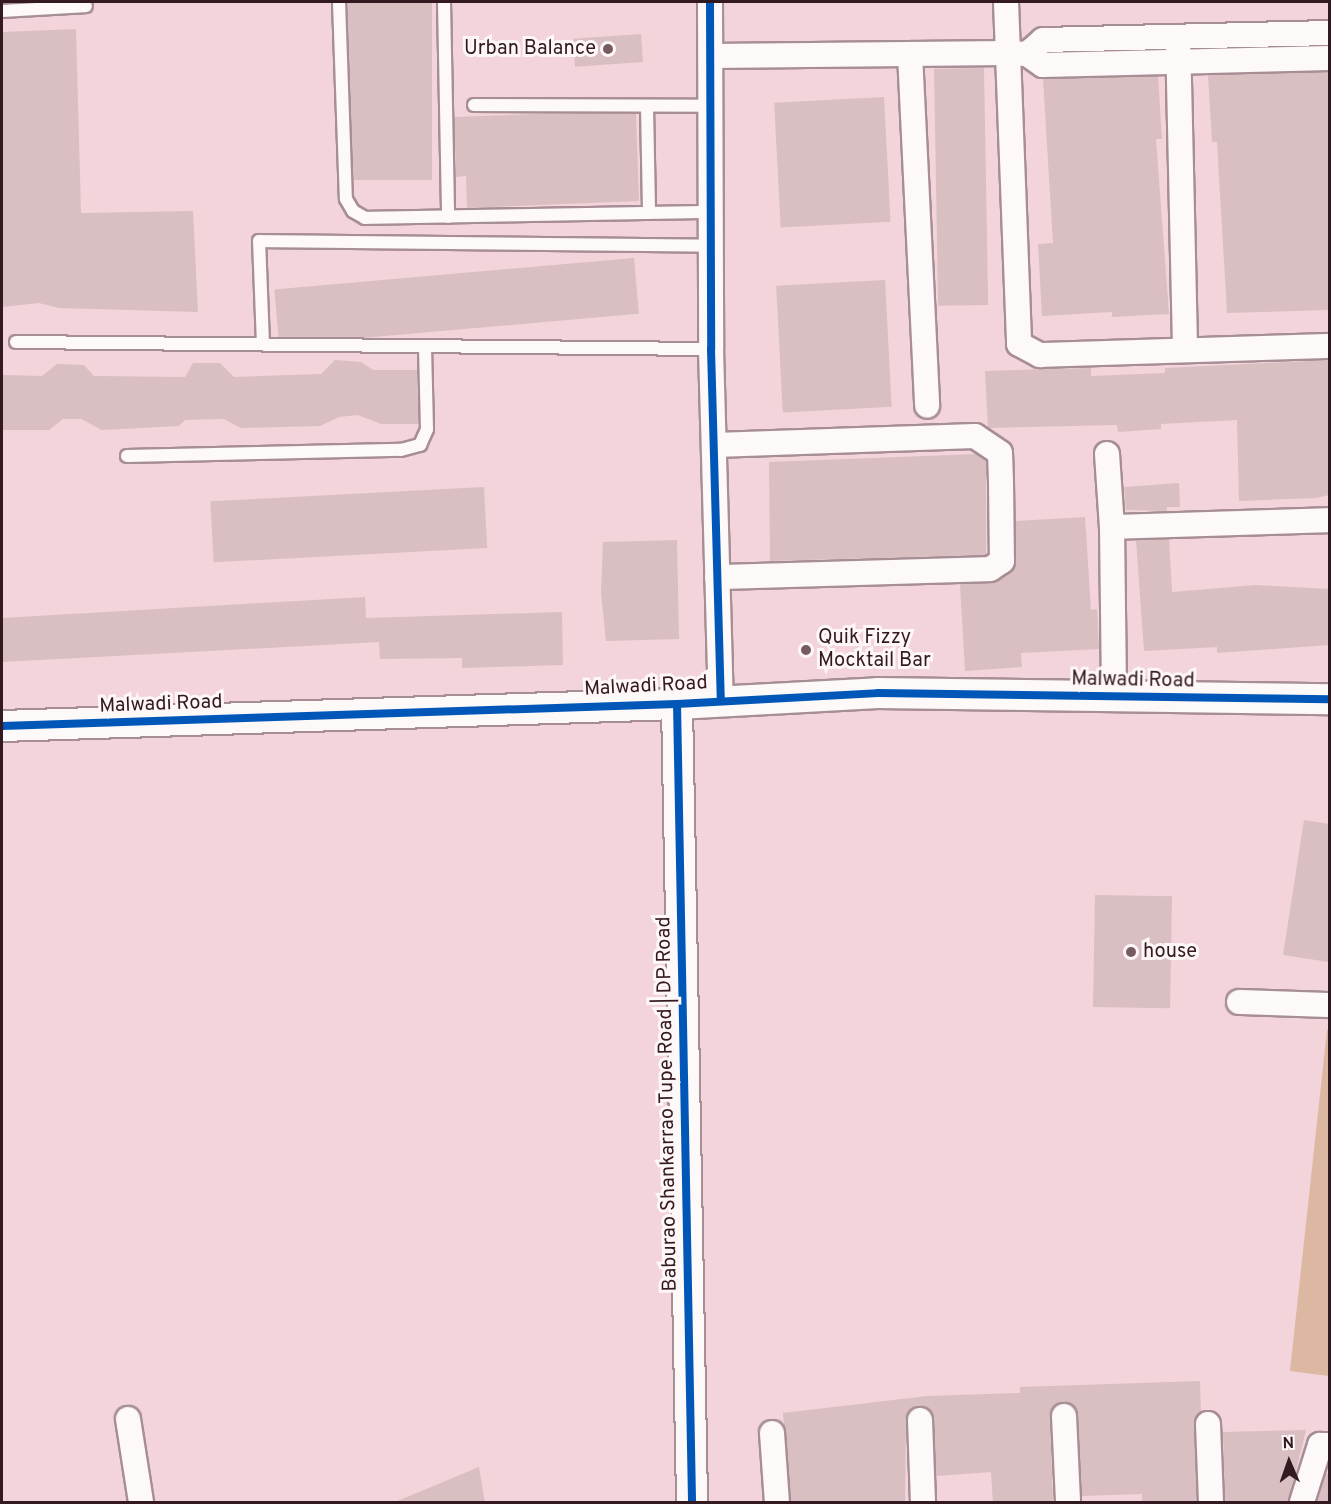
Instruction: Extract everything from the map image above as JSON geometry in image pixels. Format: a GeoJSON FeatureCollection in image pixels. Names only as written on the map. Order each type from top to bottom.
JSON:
{"type":"FeatureCollection","features":[{"type":"Feature","properties":{"kind":"street"},"geometry":{"type":"LineString","coordinates":[[710,2],[711,349],[721,699]]}},
{"type":"Feature","properties":{"kind":"street"},"geometry":{"type":"LineString","coordinates":[[1006,2],[1017,54],[1019,344],[1040,355],[1185,347],[1329,346]]}},
{"type":"Feature","properties":{"kind":"street"},"geometry":{"type":"LineString","coordinates":[[1017,54],[1043,40],[1329,33]]}},
{"type":"Feature","properties":{"kind":"street"},"geometry":{"type":"LineString","coordinates":[[1178,37],[1185,347]]}},
{"type":"Feature","properties":{"kind":"street"},"geometry":{"type":"LineString","coordinates":[[910,54],[927,406]]}},
{"type":"Feature","properties":{"kind":"street"},"geometry":{"type":"LineString","coordinates":[[711,56],[1017,54],[1044,65],[1329,58]]}},
{"type":"Feature","properties":{"kind":"street"},"geometry":{"type":"LineString","coordinates":[[715,445],[975,436],[1000,453],[1002,550],[1002,561],[990,569],[717,577]]}},
{"type":"Feature","properties":{"kind":"street"},"geometry":{"type":"LineString","coordinates":[[1107,454],[1112,528],[1114,697]]}},
{"type":"Feature","properties":{"kind":"street"},"geometry":{"type":"LineString","coordinates":[[1112,528],[1329,520]]}},
{"type":"Feature","properties":{"kind":"street","name":"Malwadi Road"},"geometry":{"type":"LineString","coordinates":[[2,726],[677,704],[721,699],[878,693],[1329,699]]}},
{"type":"Feature","properties":{"kind":"street","name":"Baburao Shankarrao Tupe Road | DP Road"},"geometry":{"type":"LineString","coordinates":[[677,704],[692,1503]]}},
{"type":"Feature","properties":{"kind":"street"},"geometry":{"type":"LineString","coordinates":[[1239,1002],[1329,1005]]}},
{"type":"Feature","properties":{"kind":"street"},"geometry":{"type":"LineString","coordinates":[[1064,1416],[1068,1503]]}},
{"type":"Feature","properties":{"kind":"street"},"geometry":{"type":"LineString","coordinates":[[128,1419],[141,1503]]}},
{"type":"Feature","properties":{"kind":"street"},"geometry":{"type":"LineString","coordinates":[[920,1420],[923,1503]]}},
{"type":"Feature","properties":{"kind":"street"},"geometry":{"type":"LineString","coordinates":[[1208,1424],[1211,1503]]}},
{"type":"Feature","properties":{"kind":"street"},"geometry":{"type":"LineString","coordinates":[[772,1433],[777,1503]]}},
{"type":"Feature","properties":{"kind":"street"},"geometry":{"type":"LineString","coordinates":[[1302,1503],[1320,1445],[1329,1445]]}},
{"type":"Feature","properties":{"kind":"lane"},"geometry":{"type":"LineString","coordinates":[[339,2],[346,199],[353,211],[365,218],[711,212]]}},
{"type":"Feature","properties":{"kind":"lane"},"geometry":{"type":"LineString","coordinates":[[444,2],[448,217]]}},
{"type":"Feature","properties":{"kind":"lane"},"geometry":{"type":"LineString","coordinates":[[2,11],[86,6]]}},
{"type":"Feature","properties":{"kind":"lane"},"geometry":{"type":"LineString","coordinates":[[474,105],[711,106]]}},
{"type":"Feature","properties":{"kind":"lane"},"geometry":{"type":"LineString","coordinates":[[647,106],[649,213]]}},
{"type":"Feature","properties":{"kind":"lane"},"geometry":{"type":"LineString","coordinates":[[263,344],[260,241],[711,246]]}},
{"type":"Feature","properties":{"kind":"lane"},"geometry":{"type":"LineString","coordinates":[[16,342],[425,348],[711,349]]}},
{"type":"Feature","properties":{"kind":"lane"},"geometry":{"type":"LineString","coordinates":[[127,456],[401,450],[420,445],[427,429],[425,348]]}},
{"type":"Feature","properties":{"kind":"shaded area"},"geometry":{"type":"Polygon","coordinates":[[[1327,1030],[1330,1030],[1329,1376],[1290,1371],[1327,1030]]]}},
{"type":"Feature","properties":{"kind":"building"},"geometry":{"type":"Polygon","coordinates":[[[347,2],[432,2],[432,180],[347,180],[347,2]]]}},
{"type":"Feature","properties":{"kind":"building"},"geometry":{"type":"Polygon","coordinates":[[[76,29],[81,213],[193,211],[198,312],[59,308],[39,303],[2,307],[2,32],[76,29]]]}},
{"type":"Feature","properties":{"kind":"building","name":"Urban Balance"},"geometry":{"type":"Polygon","coordinates":[[[641,34],[643,62],[575,67],[573,39],[641,34]]]}},
{"type":"Feature","properties":{"kind":"building"},"geometry":{"type":"Polygon","coordinates":[[[984,68],[988,305],[938,306],[934,69],[984,68]]]}},
{"type":"Feature","properties":{"kind":"building"},"geometry":{"type":"Polygon","coordinates":[[[1329,72],[1329,310],[1227,313],[1217,142],[1212,142],[1208,75],[1329,72]]]}},
{"type":"Feature","properties":{"kind":"building"},"geometry":{"type":"Polygon","coordinates":[[[1158,76],[1162,139],[1156,139],[1169,314],[1112,317],[1112,312],[1042,316],[1038,244],[1053,243],[1043,79],[1158,76]]]}},
{"type":"Feature","properties":{"kind":"building"},"geometry":{"type":"Polygon","coordinates":[[[884,97],[891,222],[781,228],[774,103],[884,97]]]}},
{"type":"Feature","properties":{"kind":"building"},"geometry":{"type":"Polygon","coordinates":[[[636,114],[639,201],[467,208],[466,176],[456,177],[454,117],[636,114]]]}},
{"type":"Feature","properties":{"kind":"building"},"geometry":{"type":"Polygon","coordinates":[[[634,258],[639,314],[279,345],[274,289],[634,258]]]}},
{"type":"Feature","properties":{"kind":"building"},"geometry":{"type":"Polygon","coordinates":[[[885,280],[892,407],[783,413],[776,286],[885,280]]]}},
{"type":"Feature","properties":{"kind":"building"},"geometry":{"type":"Polygon","coordinates":[[[335,360],[361,362],[373,370],[417,370],[419,424],[381,424],[358,415],[339,417],[320,426],[241,428],[224,419],[185,420],[179,426],[102,430],[81,419],[63,419],[49,430],[2,430],[2,375],[42,376],[57,364],[84,365],[94,376],[185,377],[193,363],[220,363],[234,377],[321,374],[335,360]]]}},
{"type":"Feature","properties":{"kind":"building"},"geometry":{"type":"Polygon","coordinates":[[[1329,360],[1329,495],[1316,498],[1239,501],[1237,420],[1161,424],[1161,429],[1118,432],[1117,425],[988,428],[985,371],[1091,368],[1091,376],[1165,373],[1165,368],[1329,360]]]}},
{"type":"Feature","properties":{"kind":"building"},"geometry":{"type":"Polygon","coordinates":[[[977,454],[986,461],[986,555],[770,561],[769,462],[977,454]]]}},
{"type":"Feature","properties":{"kind":"building"},"geometry":{"type":"Polygon","coordinates":[[[1179,483],[1180,507],[1167,507],[1167,511],[1126,510],[1124,487],[1179,483]]]}},
{"type":"Feature","properties":{"kind":"building"},"geometry":{"type":"Polygon","coordinates":[[[484,487],[487,548],[214,562],[210,501],[484,487]]]}},
{"type":"Feature","properties":{"kind":"building"},"geometry":{"type":"Polygon","coordinates":[[[1085,517],[1091,610],[1097,609],[1099,649],[1021,653],[1022,667],[965,671],[960,584],[991,583],[1014,568],[1016,521],[1085,517]]]}},
{"type":"Feature","properties":{"kind":"building"},"geometry":{"type":"Polygon","coordinates":[[[1169,539],[1172,592],[1256,585],[1329,589],[1329,645],[1217,653],[1217,647],[1144,651],[1136,540],[1169,539]]]}},
{"type":"Feature","properties":{"kind":"building"},"geometry":{"type":"Polygon","coordinates":[[[677,540],[679,639],[606,641],[601,593],[603,542],[677,540]]]}},
{"type":"Feature","properties":{"kind":"building"},"geometry":{"type":"Polygon","coordinates":[[[365,597],[366,618],[562,612],[563,665],[462,668],[462,658],[380,659],[379,642],[2,662],[2,618],[365,597]]]}},
{"type":"Feature","properties":{"kind":"building"},"geometry":{"type":"Polygon","coordinates":[[[1304,820],[1329,824],[1329,962],[1283,955],[1304,820]]]}},
{"type":"Feature","properties":{"kind":"building","name":"house"},"geometry":{"type":"Polygon","coordinates":[[[1095,895],[1172,896],[1170,1008],[1093,1007],[1095,895]]]}},
{"type":"Feature","properties":{"kind":"building"},"geometry":{"type":"Polygon","coordinates":[[[1200,1381],[1201,1412],[1194,1425],[1197,1503],[1142,1503],[1142,1494],[1082,1496],[1078,1415],[1071,1404],[1064,1402],[1056,1404],[1050,1416],[1053,1502],[993,1503],[991,1472],[936,1476],[934,1419],[927,1408],[920,1406],[912,1408],[906,1420],[905,1503],[791,1503],[783,1413],[927,1396],[1020,1393],[1020,1387],[1200,1381]]]}},
{"type":"Feature","properties":{"kind":"building"},"geometry":{"type":"Polygon","coordinates":[[[1306,1430],[1288,1503],[1225,1503],[1223,1432],[1306,1430]]]}},
{"type":"Feature","properties":{"kind":"building"},"geometry":{"type":"Polygon","coordinates":[[[479,1467],[485,1503],[395,1503],[395,1502],[479,1467]]]}},
{"type":"Feature","properties":{"kind":"building"},"geometry":{"type":"Polygon","coordinates":[[[1329,1473],[1329,1503],[1317,1503],[1326,1474],[1329,1473]]]}},
{"type":"Feature","properties":{"kind":"cycle path"},"geometry":{"type":"LineString","coordinates":[[710,2],[711,349],[721,699]]}},
{"type":"Feature","properties":{"kind":"cycle path"},"geometry":{"type":"LineString","coordinates":[[2,726],[677,704],[878,693],[1330,699]]}},
{"type":"Feature","properties":{"kind":"cycle path"},"geometry":{"type":"LineString","coordinates":[[677,704],[692,1502]]}},
{"type":"Feature","properties":{"kind":"place","name":"Urban Balance"},"geometry":{"type":"Point","coordinates":[608,49]}},
{"type":"Feature","properties":{"kind":"place","name":"Quik Fizzy Mocktail Bar"},"geometry":{"type":"Point","coordinates":[806,650]}},
{"type":"Feature","properties":{"kind":"place","name":"house"},"geometry":{"type":"Point","coordinates":[1131,952]}}]}
